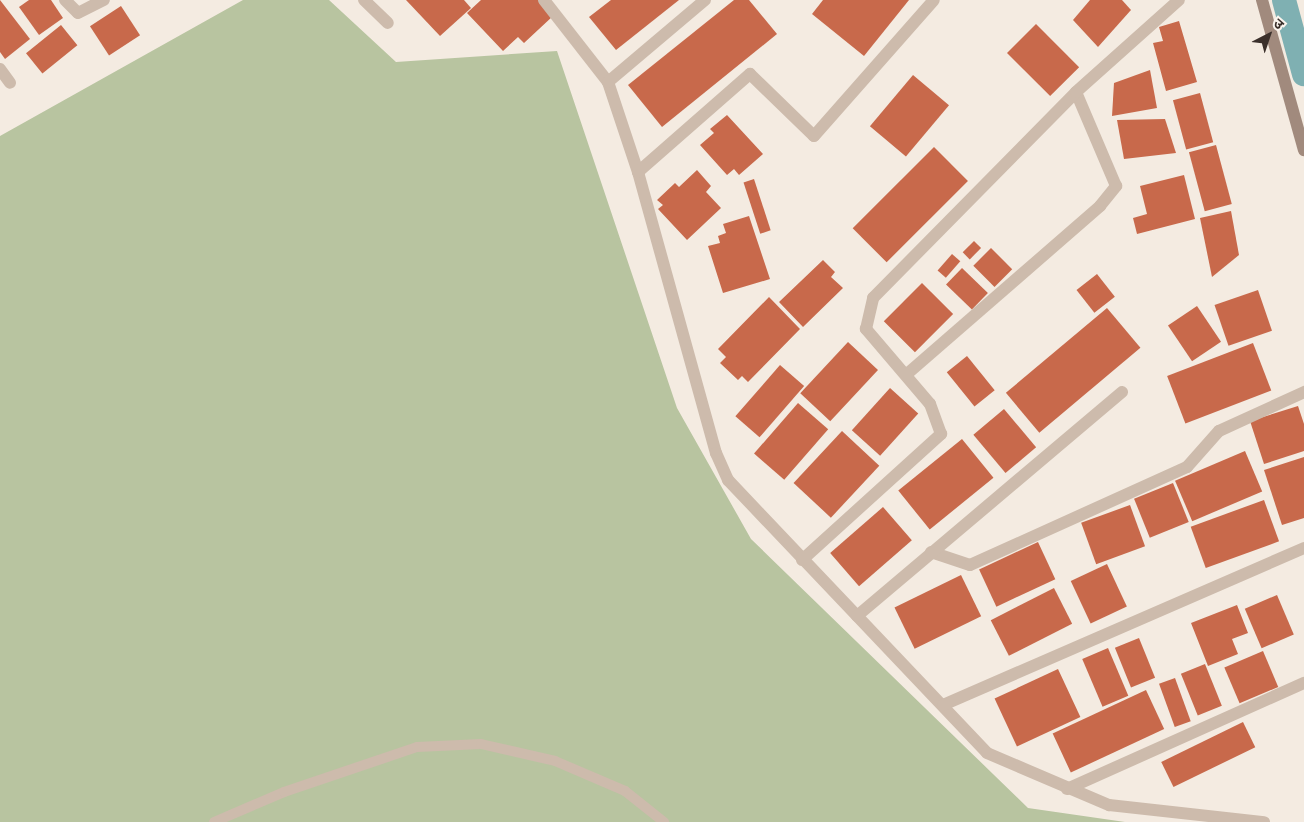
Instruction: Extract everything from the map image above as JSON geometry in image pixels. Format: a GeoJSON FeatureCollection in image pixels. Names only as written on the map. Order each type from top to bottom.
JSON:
{"type":"FeatureCollection","features":[{"type":"Feature","properties":{"kind":"street"},"geometry":{"type":"LineString","coordinates":[[65,0],[78,13],[104,0]]}},
{"type":"Feature","properties":{"kind":"street"},"geometry":{"type":"LineString","coordinates":[[364,0],[388,23]]}},
{"type":"Feature","properties":{"kind":"street"},"geometry":{"type":"LineString","coordinates":[[544,0],[608,82],[638,172],[716,453],[728,480],[987,753],[1067,789],[1109,805],[1264,822]]}},
{"type":"Feature","properties":{"kind":"street"},"geometry":{"type":"LineString","coordinates":[[608,82],[705,0]]}},
{"type":"Feature","properties":{"kind":"street"},"geometry":{"type":"LineString","coordinates":[[638,172],[750,74],[814,136],[934,0]]}},
{"type":"Feature","properties":{"kind":"street"},"geometry":{"type":"LineString","coordinates":[[802,560],[941,434],[930,404],[907,374],[866,329],[873,298],[1076,92],[1178,0]]}},
{"type":"Feature","properties":{"kind":"street"},"geometry":{"type":"LineString","coordinates":[[1262,0],[1304,150]]}},
{"type":"Feature","properties":{"kind":"street"},"geometry":{"type":"LineString","coordinates":[[0,69],[10,83]]}},
{"type":"Feature","properties":{"kind":"street"},"geometry":{"type":"LineString","coordinates":[[907,374],[1100,206],[1116,186],[1076,92]]}},
{"type":"Feature","properties":{"kind":"street"},"geometry":{"type":"LineString","coordinates":[[857,616],[1122,392]]}},
{"type":"Feature","properties":{"kind":"street"},"geometry":{"type":"LineString","coordinates":[[931,552],[970,565],[1187,467],[1219,430],[1304,392]]}},
{"type":"Feature","properties":{"kind":"street"},"geometry":{"type":"LineString","coordinates":[[942,705],[1304,548]]}},
{"type":"Feature","properties":{"kind":"street"},"geometry":{"type":"LineString","coordinates":[[1067,789],[1304,683]]}},
{"type":"Feature","properties":{"kind":"lane"},"geometry":{"type":"LineString","coordinates":[[214,822],[284,792],[417,747],[480,744],[564,765],[625,791],[664,822]]}},
{"type":"Feature","properties":{"kind":"green space"},"geometry":{"type":"Polygon","coordinates":[[[243,0],[329,0],[396,62],[557,51],[677,408],[751,539],[1028,808],[1125,822],[0,822],[0,136],[243,0]]]}},
{"type":"Feature","properties":{"kind":"building"},"geometry":{"type":"Polygon","coordinates":[[[0,0],[30,39],[5,59],[0,52],[0,0]]]}},
{"type":"Feature","properties":{"kind":"building"},"geometry":{"type":"Polygon","coordinates":[[[29,0],[51,0],[63,18],[39,35],[19,7],[29,0]]]}},
{"type":"Feature","properties":{"kind":"building"},"geometry":{"type":"Polygon","coordinates":[[[406,0],[464,0],[471,8],[440,36],[406,0]]]}},
{"type":"Feature","properties":{"kind":"building"},"geometry":{"type":"Polygon","coordinates":[[[481,0],[538,0],[553,16],[524,43],[518,37],[503,51],[467,13],[481,0]]]}},
{"type":"Feature","properties":{"kind":"building"},"geometry":{"type":"Polygon","coordinates":[[[611,0],[679,0],[616,50],[589,17],[611,0]]]}},
{"type":"Feature","properties":{"kind":"building"},"geometry":{"type":"Polygon","coordinates":[[[734,0],[749,0],[777,34],[662,127],[628,85],[734,0]]]}},
{"type":"Feature","properties":{"kind":"building"},"geometry":{"type":"Polygon","coordinates":[[[823,0],[909,0],[864,56],[812,14],[823,0]]]}},
{"type":"Feature","properties":{"kind":"building"},"geometry":{"type":"Polygon","coordinates":[[[1090,0],[1122,0],[1131,10],[1098,47],[1073,20],[1090,0]]]}},
{"type":"Feature","properties":{"kind":"building"},"geometry":{"type":"Polygon","coordinates":[[[121,6],[140,35],[109,56],[90,26],[121,6]]]}},
{"type":"Feature","properties":{"kind":"building"},"geometry":{"type":"Polygon","coordinates":[[[1179,21],[1197,82],[1166,91],[1153,43],[1163,41],[1159,27],[1179,21]]]}},
{"type":"Feature","properties":{"kind":"building"},"geometry":{"type":"Polygon","coordinates":[[[1036,24],[1079,67],[1050,96],[1007,53],[1036,24]]]}},
{"type":"Feature","properties":{"kind":"building"},"geometry":{"type":"Polygon","coordinates":[[[61,25],[77,45],[42,74],[26,53],[61,25]]]}},
{"type":"Feature","properties":{"kind":"building"},"geometry":{"type":"Polygon","coordinates":[[[1150,70],[1157,108],[1112,116],[1114,83],[1150,70]]]}},
{"type":"Feature","properties":{"kind":"building"},"geometry":{"type":"Polygon","coordinates":[[[913,75],[949,105],[906,157],[870,126],[913,75]]]}},
{"type":"Feature","properties":{"kind":"building"},"geometry":{"type":"Polygon","coordinates":[[[1200,93],[1213,142],[1186,150],[1173,100],[1200,93]]]}},
{"type":"Feature","properties":{"kind":"building"},"geometry":{"type":"Polygon","coordinates":[[[727,115],[763,154],[739,175],[734,169],[727,175],[700,145],[714,133],[710,129],[727,115]]]}},
{"type":"Feature","properties":{"kind":"building"},"geometry":{"type":"Polygon","coordinates":[[[1165,119],[1176,153],[1124,159],[1117,120],[1165,119]]]}},
{"type":"Feature","properties":{"kind":"building"},"geometry":{"type":"Polygon","coordinates":[[[1216,145],[1232,204],[1205,211],[1189,152],[1216,145]]]}},
{"type":"Feature","properties":{"kind":"building"},"geometry":{"type":"Polygon","coordinates":[[[934,147],[968,181],[887,262],[853,228],[934,147]]]}},
{"type":"Feature","properties":{"kind":"building"},"geometry":{"type":"Polygon","coordinates":[[[697,170],[711,186],[706,192],[721,208],[687,240],[658,209],[663,205],[657,200],[675,183],[679,187],[697,170]]]}},
{"type":"Feature","properties":{"kind":"building"},"geometry":{"type":"Polygon","coordinates":[[[1184,175],[1195,219],[1137,234],[1133,218],[1147,214],[1140,186],[1184,175]]]}},
{"type":"Feature","properties":{"kind":"building"},"geometry":{"type":"Polygon","coordinates":[[[754,179],[771,230],[760,234],[744,182],[754,179]]]}},
{"type":"Feature","properties":{"kind":"building"},"geometry":{"type":"Polygon","coordinates":[[[1231,211],[1239,255],[1212,277],[1200,218],[1231,211]]]}},
{"type":"Feature","properties":{"kind":"building"},"geometry":{"type":"Polygon","coordinates":[[[749,216],[770,279],[723,293],[708,246],[720,243],[718,236],[726,233],[723,224],[749,216]]]}},
{"type":"Feature","properties":{"kind":"building"},"geometry":{"type":"Polygon","coordinates":[[[974,241],[981,248],[970,259],[963,252],[974,241]]]}},
{"type":"Feature","properties":{"kind":"building"},"geometry":{"type":"Polygon","coordinates":[[[991,248],[1012,269],[995,287],[973,266],[991,248]]]}},
{"type":"Feature","properties":{"kind":"building"},"geometry":{"type":"Polygon","coordinates":[[[952,254],[960,261],[946,278],[938,271],[952,254]]]}},
{"type":"Feature","properties":{"kind":"building"},"geometry":{"type":"Polygon","coordinates":[[[823,260],[835,272],[831,277],[843,288],[803,327],[779,302],[823,260]]]}},
{"type":"Feature","properties":{"kind":"building"},"geometry":{"type":"Polygon","coordinates":[[[962,268],[988,293],[972,310],[946,285],[962,268]]]}},
{"type":"Feature","properties":{"kind":"building"},"geometry":{"type":"Polygon","coordinates":[[[1097,274],[1115,297],[1094,313],[1077,290],[1097,274]]]}},
{"type":"Feature","properties":{"kind":"building"},"geometry":{"type":"Polygon","coordinates":[[[922,283],[953,314],[915,352],[884,321],[922,283]]]}},
{"type":"Feature","properties":{"kind":"building"},"geometry":{"type":"Polygon","coordinates":[[[1258,290],[1272,331],[1229,346],[1215,305],[1258,290]]]}},
{"type":"Feature","properties":{"kind":"building"},"geometry":{"type":"Polygon","coordinates":[[[769,297],[800,329],[748,382],[742,376],[738,380],[720,363],[726,357],[718,349],[769,297]]]}},
{"type":"Feature","properties":{"kind":"building"},"geometry":{"type":"Polygon","coordinates":[[[1197,306],[1221,342],[1192,361],[1168,326],[1197,306]]]}},
{"type":"Feature","properties":{"kind":"building"},"geometry":{"type":"Polygon","coordinates":[[[1107,308],[1140,348],[1039,433],[1006,393],[1107,308]]]}},
{"type":"Feature","properties":{"kind":"building"},"geometry":{"type":"Polygon","coordinates":[[[848,342],[878,370],[830,421],[800,393],[848,342]]]}},
{"type":"Feature","properties":{"kind":"building"},"geometry":{"type":"Polygon","coordinates":[[[1253,343],[1271,391],[1185,424],[1167,376],[1253,343]]]}},
{"type":"Feature","properties":{"kind":"building"},"geometry":{"type":"Polygon","coordinates":[[[967,356],[995,390],[974,407],[947,372],[967,356]]]}},
{"type":"Feature","properties":{"kind":"building"},"geometry":{"type":"Polygon","coordinates":[[[780,365],[804,386],[760,437],[735,416],[780,365]]]}},
{"type":"Feature","properties":{"kind":"building"},"geometry":{"type":"Polygon","coordinates":[[[890,388],[918,413],[880,456],[852,430],[890,388]]]}},
{"type":"Feature","properties":{"kind":"building"},"geometry":{"type":"Polygon","coordinates":[[[798,403],[828,429],[784,480],[754,454],[798,403]]]}},
{"type":"Feature","properties":{"kind":"building"},"geometry":{"type":"Polygon","coordinates":[[[1298,406],[1304,424],[1304,451],[1264,464],[1250,421],[1298,406]]]}},
{"type":"Feature","properties":{"kind":"building"},"geometry":{"type":"Polygon","coordinates":[[[1004,409],[1036,447],[1005,473],[973,435],[1004,409]]]}},
{"type":"Feature","properties":{"kind":"building"},"geometry":{"type":"Polygon","coordinates":[[[842,431],[879,466],[831,518],[794,483],[842,431]]]}},
{"type":"Feature","properties":{"kind":"building"},"geometry":{"type":"Polygon","coordinates":[[[962,439],[993,478],[930,529],[898,491],[962,439]]]}},
{"type":"Feature","properties":{"kind":"building"},"geometry":{"type":"Polygon","coordinates":[[[1245,451],[1262,492],[1192,521],[1175,481],[1245,451]]]}},
{"type":"Feature","properties":{"kind":"building"},"geometry":{"type":"Polygon","coordinates":[[[1304,457],[1304,518],[1282,525],[1264,470],[1304,457]]]}},
{"type":"Feature","properties":{"kind":"building"},"geometry":{"type":"Polygon","coordinates":[[[1173,483],[1189,522],[1150,538],[1134,499],[1173,483]]]}},
{"type":"Feature","properties":{"kind":"building"},"geometry":{"type":"Polygon","coordinates":[[[1264,500],[1279,541],[1206,568],[1191,527],[1264,500]]]}},
{"type":"Feature","properties":{"kind":"building"},"geometry":{"type":"Polygon","coordinates":[[[1130,505],[1145,546],[1096,564],[1081,523],[1130,505]]]}},
{"type":"Feature","properties":{"kind":"building"},"geometry":{"type":"Polygon","coordinates":[[[883,507],[912,540],[859,586],[830,553],[883,507]]]}},
{"type":"Feature","properties":{"kind":"building"},"geometry":{"type":"Polygon","coordinates":[[[1038,542],[1055,579],[996,607],[979,569],[1038,542]]]}},
{"type":"Feature","properties":{"kind":"building"},"geometry":{"type":"Polygon","coordinates":[[[1107,564],[1127,607],[1091,624],[1071,581],[1107,564]]]}},
{"type":"Feature","properties":{"kind":"building"},"geometry":{"type":"Polygon","coordinates":[[[961,575],[981,616],[915,649],[894,607],[961,575]]]}},
{"type":"Feature","properties":{"kind":"building"},"geometry":{"type":"Polygon","coordinates":[[[1054,588],[1072,624],[1009,656],[991,620],[1054,588]]]}},
{"type":"Feature","properties":{"kind":"building"},"geometry":{"type":"Polygon","coordinates":[[[1277,595],[1294,635],[1262,648],[1245,609],[1277,595]]]}},
{"type":"Feature","properties":{"kind":"building"},"geometry":{"type":"Polygon","coordinates":[[[1237,605],[1248,633],[1232,639],[1238,654],[1208,666],[1191,623],[1237,605]]]}},
{"type":"Feature","properties":{"kind":"building"},"geometry":{"type":"Polygon","coordinates":[[[1139,638],[1155,678],[1131,688],[1115,648],[1139,638]]]}},
{"type":"Feature","properties":{"kind":"building"},"geometry":{"type":"Polygon","coordinates":[[[1108,648],[1128,696],[1103,707],[1082,659],[1108,648]]]}},
{"type":"Feature","properties":{"kind":"building"},"geometry":{"type":"Polygon","coordinates":[[[1263,651],[1278,687],[1240,703],[1224,667],[1263,651]]]}},
{"type":"Feature","properties":{"kind":"building"},"geometry":{"type":"Polygon","coordinates":[[[1205,664],[1222,706],[1198,715],[1181,674],[1205,664]]]}},
{"type":"Feature","properties":{"kind":"building"},"geometry":{"type":"Polygon","coordinates":[[[1058,669],[1080,717],[1017,747],[995,699],[1058,669]]]}},
{"type":"Feature","properties":{"kind":"building"},"geometry":{"type":"Polygon","coordinates":[[[1175,678],[1191,721],[1175,727],[1159,684],[1175,678]]]}},
{"type":"Feature","properties":{"kind":"building"},"geometry":{"type":"Polygon","coordinates":[[[1146,690],[1164,729],[1071,773],[1053,734],[1146,690]]]}},
{"type":"Feature","properties":{"kind":"building"},"geometry":{"type":"Polygon","coordinates":[[[1243,722],[1255,747],[1173,787],[1161,762],[1243,722]]]}},
{"type":"Feature","properties":{"kind":"waterway"},"geometry":{"type":"LineString","coordinates":[[1284,0],[1304,74]]}}]}
